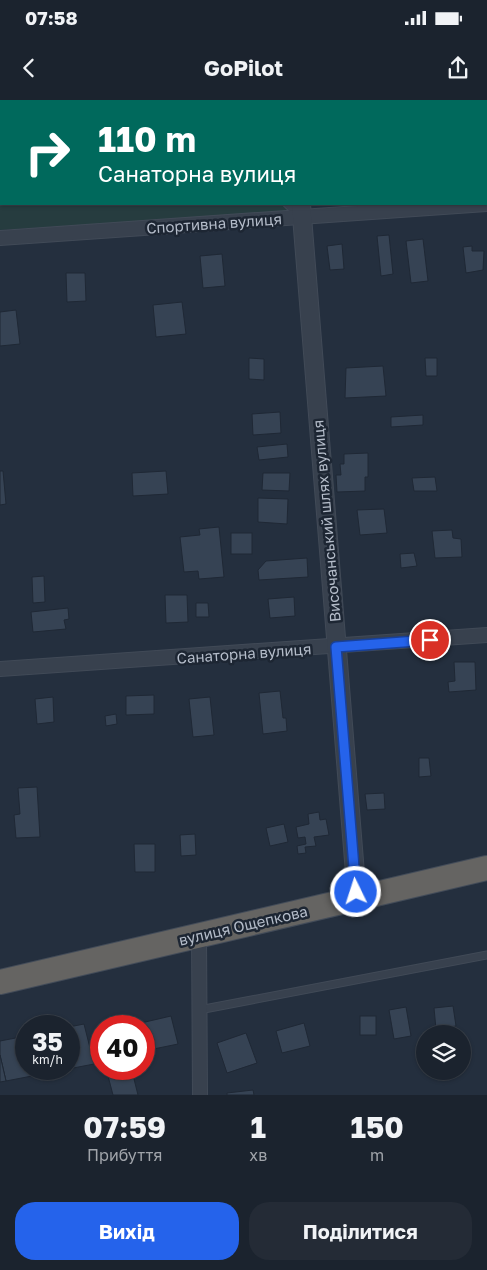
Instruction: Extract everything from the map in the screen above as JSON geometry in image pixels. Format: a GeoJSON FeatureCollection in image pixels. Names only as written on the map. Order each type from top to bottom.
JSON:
{"type":"FeatureCollection","features":[{"type":"Feature","properties":{"kind":"highway","name":"вулиця Ощепкова"},"geometry":{"type":"LineString","coordinates":[[0,982],[487,868]]}},
{"type":"Feature","properties":{"kind":"street","name":"Спортивна вулиця"},"geometry":{"type":"LineString","coordinates":[[0,238],[301,210],[456,205]]}},
{"type":"Feature","properties":{"kind":"street","name":"Височанський шлях вулиця"},"geometry":{"type":"LineString","coordinates":[[301,210],[357,898]]}},
{"type":"Feature","properties":{"kind":"street","name":"Санаторна вулиця"},"geometry":{"type":"LineString","coordinates":[[0,670],[487,635]]}},
{"type":"Feature","properties":{"kind":"street"},"geometry":{"type":"LineString","coordinates":[[199,935],[200,1095]]}},
{"type":"Feature","properties":{"kind":"lane"},"geometry":{"type":"LineString","coordinates":[[289,205],[301,210]]}},
{"type":"Feature","properties":{"kind":"lane"},"geometry":{"type":"LineString","coordinates":[[199,1010],[487,955]]}},
{"type":"Feature","properties":{"kind":"green space"},"geometry":{"type":"Polygon","coordinates":[[[0,205],[288,205],[289,212],[0,230],[0,205]]]}},
{"type":"Feature","properties":{"kind":"building"},"geometry":{"type":"Polygon","coordinates":[[[389,235],[393,274],[381,276],[377,236],[389,235]]]}},
{"type":"Feature","properties":{"kind":"building"},"geometry":{"type":"Polygon","coordinates":[[[423,239],[428,281],[411,283],[406,241],[423,239]]]}},
{"type":"Feature","properties":{"kind":"building"},"geometry":{"type":"Polygon","coordinates":[[[342,244],[344,269],[330,270],[327,246],[342,244]]]}},
{"type":"Feature","properties":{"kind":"building"},"geometry":{"type":"Polygon","coordinates":[[[472,246],[472,251],[484,251],[483,270],[466,273],[463,247],[472,246]]]}},
{"type":"Feature","properties":{"kind":"building"},"geometry":{"type":"Polygon","coordinates":[[[222,254],[225,286],[203,288],[200,256],[222,254]]]}},
{"type":"Feature","properties":{"kind":"building"},"geometry":{"type":"Polygon","coordinates":[[[66,273],[85,273],[86,301],[67,302],[66,273]]]}},
{"type":"Feature","properties":{"kind":"building"},"geometry":{"type":"Polygon","coordinates":[[[182,302],[186,334],[156,337],[153,305],[182,302]]]}},
{"type":"Feature","properties":{"kind":"building"},"geometry":{"type":"Polygon","coordinates":[[[16,310],[20,344],[0,346],[0,312],[16,310]]]}},
{"type":"Feature","properties":{"kind":"building"},"geometry":{"type":"Polygon","coordinates":[[[249,358],[264,359],[264,380],[249,379],[249,358]]]}},
{"type":"Feature","properties":{"kind":"building"},"geometry":{"type":"Polygon","coordinates":[[[425,358],[437,358],[437,376],[426,376],[425,358]]]}},
{"type":"Feature","properties":{"kind":"building"},"geometry":{"type":"Polygon","coordinates":[[[383,366],[386,396],[345,398],[346,368],[383,366]]]}},
{"type":"Feature","properties":{"kind":"building"},"geometry":{"type":"Polygon","coordinates":[[[280,412],[281,433],[253,435],[252,414],[280,412]]]}},
{"type":"Feature","properties":{"kind":"building"},"geometry":{"type":"Polygon","coordinates":[[[423,415],[423,425],[391,427],[391,417],[423,415]]]}},
{"type":"Feature","properties":{"kind":"building"},"geometry":{"type":"Polygon","coordinates":[[[287,444],[288,457],[259,460],[257,447],[287,444]]]}},
{"type":"Feature","properties":{"kind":"building"},"geometry":{"type":"Polygon","coordinates":[[[368,453],[368,477],[365,477],[365,491],[337,492],[336,475],[341,475],[340,464],[344,464],[344,454],[368,453]]]}},
{"type":"Feature","properties":{"kind":"building"},"geometry":{"type":"Polygon","coordinates":[[[0,471],[3,471],[6,504],[0,505],[0,471]]]}},
{"type":"Feature","properties":{"kind":"building"},"geometry":{"type":"Polygon","coordinates":[[[166,471],[168,494],[133,496],[132,473],[166,471]]]}},
{"type":"Feature","properties":{"kind":"building"},"geometry":{"type":"Polygon","coordinates":[[[263,473],[290,473],[289,491],[262,490],[263,473]]]}},
{"type":"Feature","properties":{"kind":"building"},"geometry":{"type":"Polygon","coordinates":[[[435,477],[437,491],[414,491],[412,478],[435,477]]]}},
{"type":"Feature","properties":{"kind":"building"},"geometry":{"type":"Polygon","coordinates":[[[258,498],[288,499],[287,524],[258,522],[258,498]]]}},
{"type":"Feature","properties":{"kind":"building"},"geometry":{"type":"Polygon","coordinates":[[[384,509],[387,533],[360,535],[357,510],[384,509]]]}},
{"type":"Feature","properties":{"kind":"building"},"geometry":{"type":"Polygon","coordinates":[[[219,527],[224,577],[199,579],[198,571],[184,572],[180,537],[200,535],[199,529],[219,527]]]}},
{"type":"Feature","properties":{"kind":"building"},"geometry":{"type":"Polygon","coordinates":[[[452,530],[453,538],[461,539],[462,557],[435,558],[432,531],[452,530]]]}},
{"type":"Feature","properties":{"kind":"building"},"geometry":{"type":"Polygon","coordinates":[[[231,533],[252,533],[252,554],[231,554],[231,533]]]}},
{"type":"Feature","properties":{"kind":"building"},"geometry":{"type":"Polygon","coordinates":[[[414,553],[417,566],[401,568],[400,554],[414,553]]]}},
{"type":"Feature","properties":{"kind":"building"},"geometry":{"type":"Polygon","coordinates":[[[307,558],[308,577],[259,580],[258,570],[266,561],[307,558]]]}},
{"type":"Feature","properties":{"kind":"building"},"geometry":{"type":"Polygon","coordinates":[[[44,576],[45,602],[33,603],[32,577],[44,576]]]}},
{"type":"Feature","properties":{"kind":"building"},"geometry":{"type":"Polygon","coordinates":[[[165,595],[187,595],[188,622],[166,623],[165,595]]]}},
{"type":"Feature","properties":{"kind":"building"},"geometry":{"type":"Polygon","coordinates":[[[294,597],[295,616],[270,618],[268,599],[294,597]]]}},
{"type":"Feature","properties":{"kind":"building"},"geometry":{"type":"Polygon","coordinates":[[[196,603],[208,603],[209,617],[196,617],[196,603]]]}},
{"type":"Feature","properties":{"kind":"building"},"geometry":{"type":"Polygon","coordinates":[[[68,608],[69,619],[64,620],[66,629],[33,632],[31,612],[68,608]]]}},
{"type":"Feature","properties":{"kind":"building"},"geometry":{"type":"Polygon","coordinates":[[[454,662],[475,662],[476,690],[449,692],[448,682],[455,681],[454,662]]]}},
{"type":"Feature","properties":{"kind":"building"},"geometry":{"type":"Polygon","coordinates":[[[280,691],[283,718],[286,718],[287,731],[263,734],[259,693],[280,691]]]}},
{"type":"Feature","properties":{"kind":"building"},"geometry":{"type":"Polygon","coordinates":[[[154,695],[154,714],[126,715],[126,696],[154,695]]]}},
{"type":"Feature","properties":{"kind":"building"},"geometry":{"type":"Polygon","coordinates":[[[53,697],[54,722],[37,724],[35,699],[53,697]]]}},
{"type":"Feature","properties":{"kind":"building"},"geometry":{"type":"Polygon","coordinates":[[[210,697],[214,735],[193,737],[189,699],[210,697]]]}},
{"type":"Feature","properties":{"kind":"building"},"geometry":{"type":"Polygon","coordinates":[[[116,714],[117,724],[106,726],[105,716],[116,714]]]}},
{"type":"Feature","properties":{"kind":"building"},"geometry":{"type":"Polygon","coordinates":[[[419,758],[429,758],[431,776],[419,777],[419,758]]]}},
{"type":"Feature","properties":{"kind":"building"},"geometry":{"type":"Polygon","coordinates":[[[37,787],[40,837],[16,838],[14,815],[20,814],[18,788],[37,787]]]}},
{"type":"Feature","properties":{"kind":"building"},"geometry":{"type":"Polygon","coordinates":[[[384,793],[385,809],[367,810],[365,794],[384,793]]]}},
{"type":"Feature","properties":{"kind":"building"},"geometry":{"type":"Polygon","coordinates":[[[319,812],[320,820],[326,819],[329,835],[314,837],[316,846],[305,847],[306,853],[298,854],[297,846],[306,844],[305,837],[298,838],[296,827],[309,824],[308,814],[319,812]]]}},
{"type":"Feature","properties":{"kind":"building"},"geometry":{"type":"Polygon","coordinates":[[[284,824],[288,842],[270,846],[266,828],[284,824]]]}},
{"type":"Feature","properties":{"kind":"building"},"geometry":{"type":"Polygon","coordinates":[[[195,834],[196,855],[181,856],[180,835],[195,834]]]}},
{"type":"Feature","properties":{"kind":"building"},"geometry":{"type":"Polygon","coordinates":[[[134,844],[155,844],[155,872],[135,872],[134,844]]]}},
{"type":"Feature","properties":{"kind":"building"},"geometry":{"type":"Polygon","coordinates":[[[453,1006],[456,1025],[436,1025],[434,1008],[453,1006]]]}},
{"type":"Feature","properties":{"kind":"building"},"geometry":{"type":"Polygon","coordinates":[[[406,1007],[411,1036],[394,1039],[389,1010],[406,1007]]]}},
{"type":"Feature","properties":{"kind":"building"},"geometry":{"type":"Polygon","coordinates":[[[171,1016],[178,1044],[155,1049],[155,1020],[171,1016]]]}},
{"type":"Feature","properties":{"kind":"building"},"geometry":{"type":"Polygon","coordinates":[[[360,1016],[376,1016],[376,1035],[360,1035],[360,1016]]]}},
{"type":"Feature","properties":{"kind":"building"},"geometry":{"type":"Polygon","coordinates":[[[304,1023],[310,1046],[282,1053],[276,1031],[304,1023]]]}},
{"type":"Feature","properties":{"kind":"building"},"geometry":{"type":"Polygon","coordinates":[[[84,1024],[90,1048],[90,1065],[80,1067],[80,1025],[84,1024]]]}},
{"type":"Feature","properties":{"kind":"building"},"geometry":{"type":"Polygon","coordinates":[[[246,1033],[257,1063],[227,1073],[217,1043],[246,1033]]]}},
{"type":"Feature","properties":{"kind":"building"},"geometry":{"type":"Polygon","coordinates":[[[15,1038],[15,1079],[6,1081],[0,1055],[0,1041],[15,1038]]]}},
{"type":"Feature","properties":{"kind":"building"},"geometry":{"type":"Polygon","coordinates":[[[0,1055],[6,1081],[0,1082],[0,1055]]]}},
{"type":"Feature","properties":{"kind":"building"},"geometry":{"type":"Polygon","coordinates":[[[109,1080],[134,1080],[138,1095],[113,1095],[109,1080]]]}},
{"type":"Feature","properties":{"kind":"building"},"geometry":{"type":"Polygon","coordinates":[[[253,1090],[254,1095],[227,1095],[227,1093],[253,1090]]]}},
{"type":"Feature","properties":{"kind":"route"},"geometry":{"type":"LineString","coordinates":[[356,892],[336,647],[430,640]]}}]}
